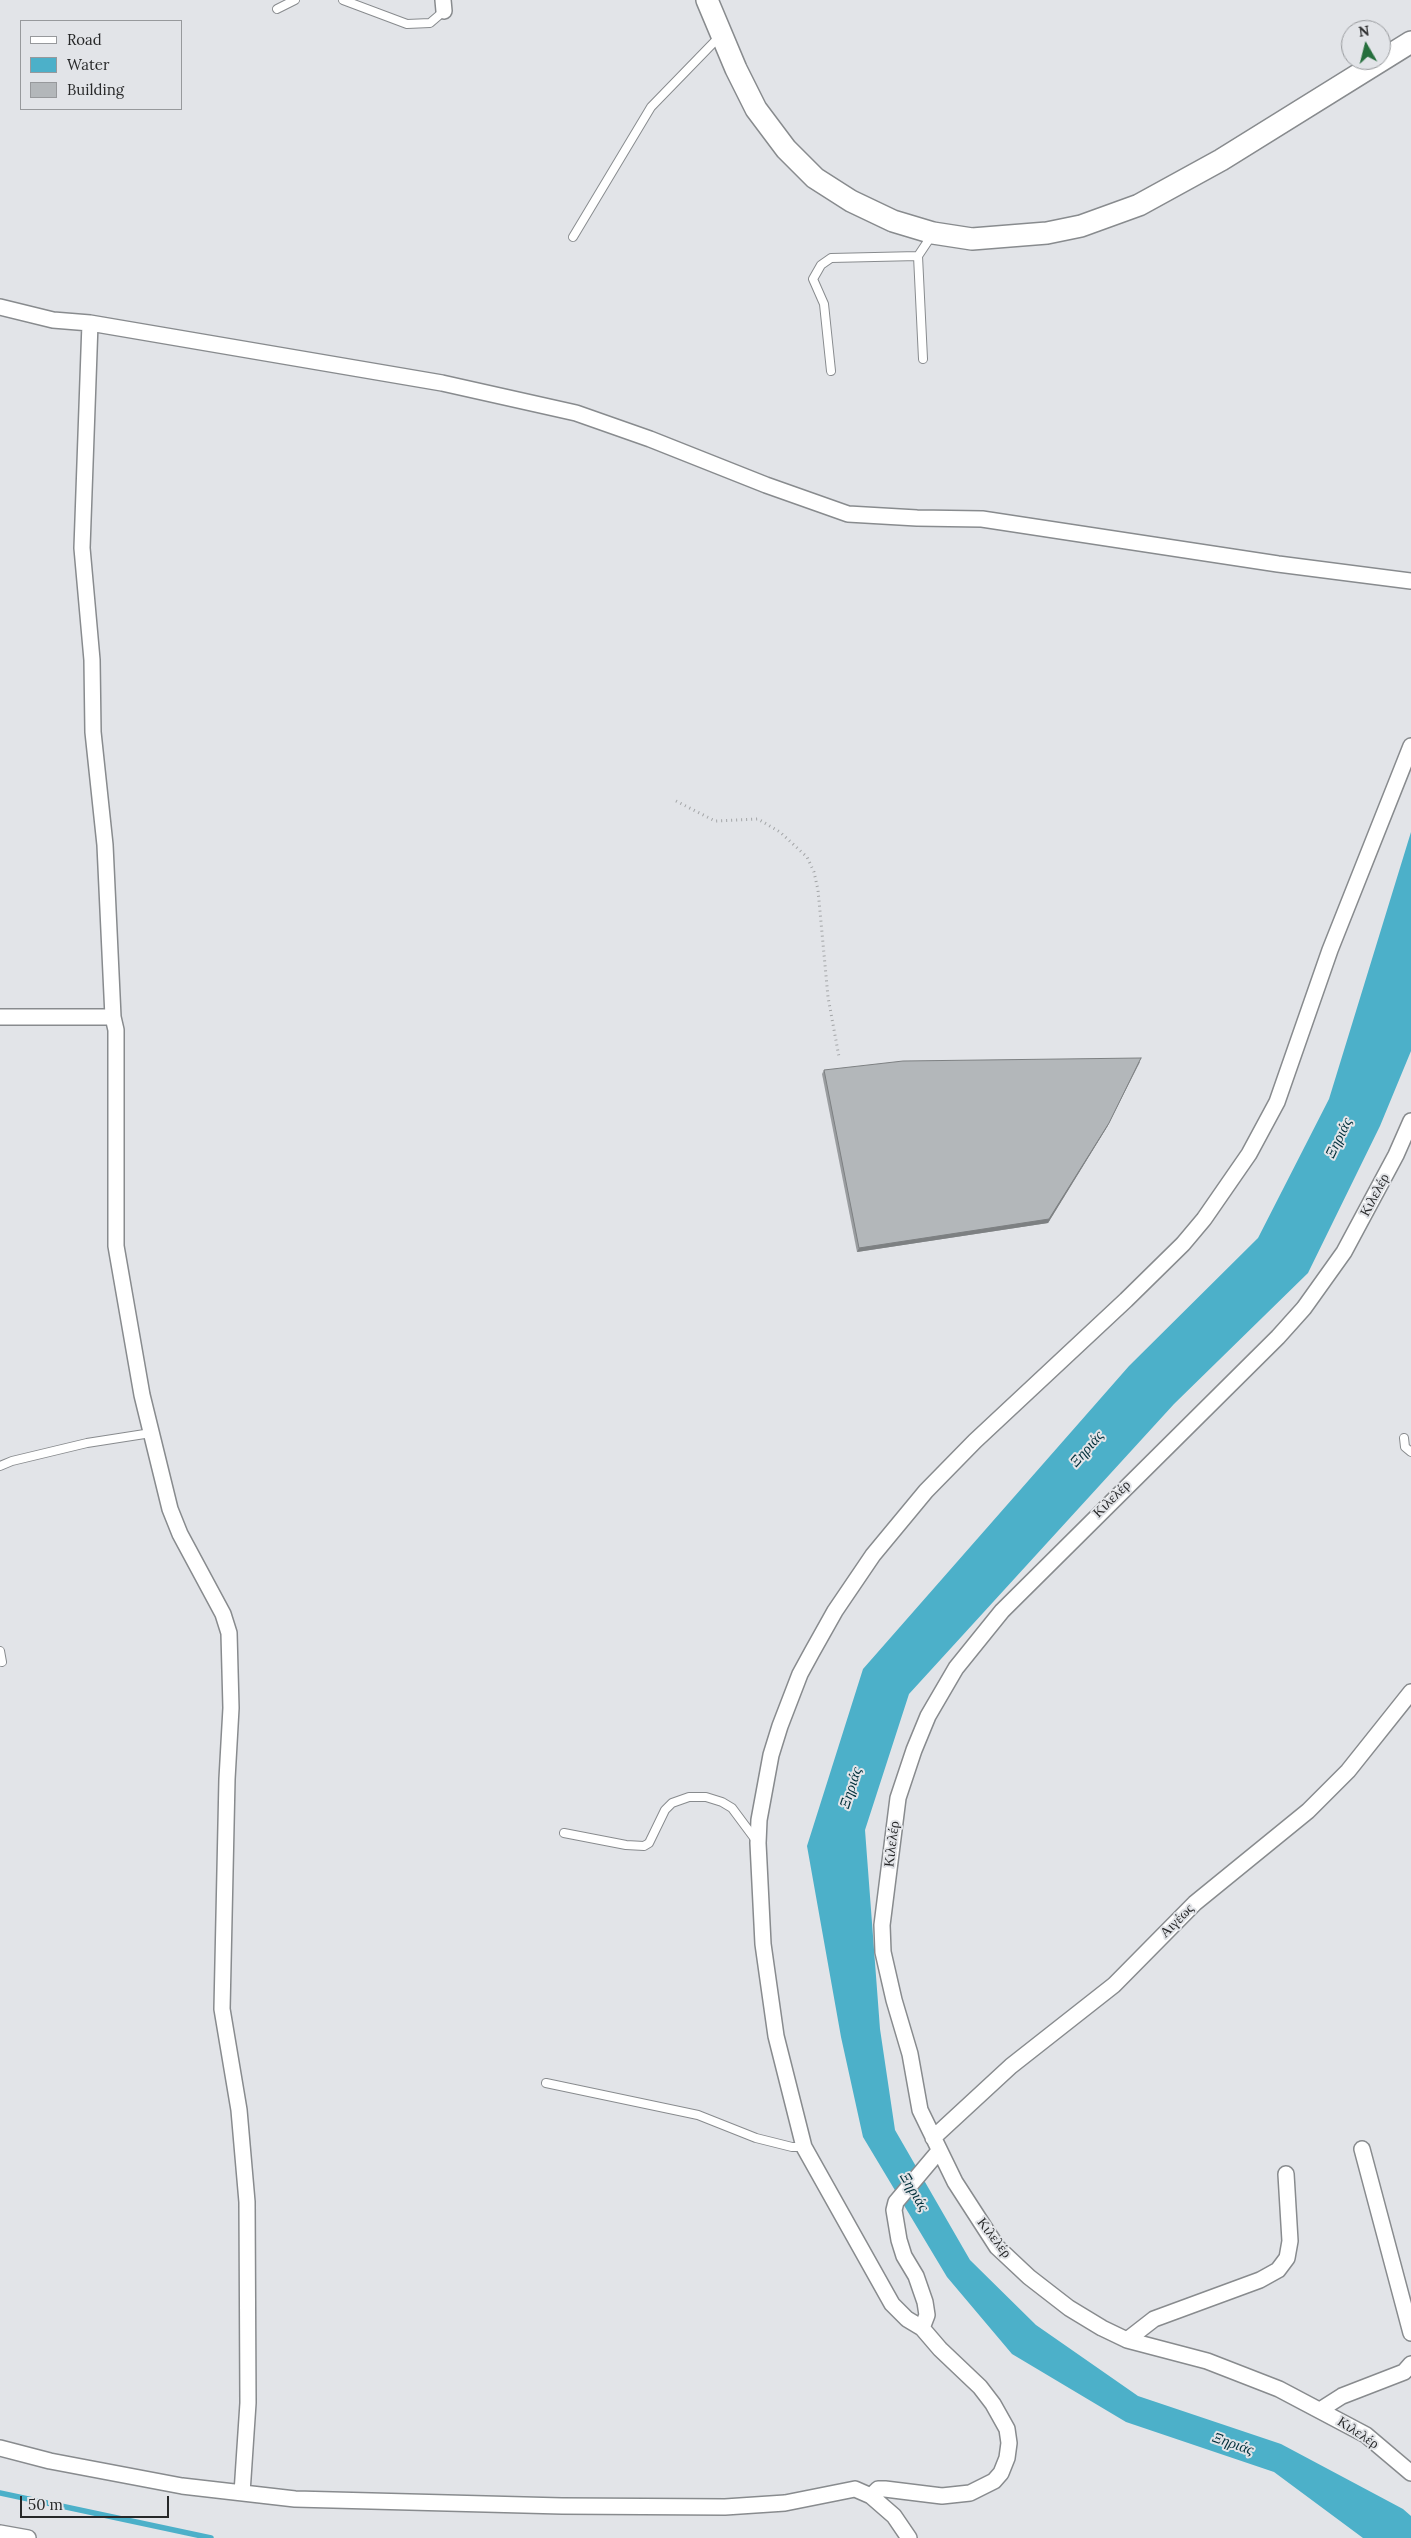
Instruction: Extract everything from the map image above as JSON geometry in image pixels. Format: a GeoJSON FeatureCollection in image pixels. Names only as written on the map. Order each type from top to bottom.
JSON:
{"type":"FeatureCollection","features":[{"type":"Feature","properties":{"kind":"street"},"geometry":{"type":"LineString","coordinates":[[707,0],[756,109],[815,178],[850,201],[893,220],[933,233],[972,239],[1022,237],[1081,226],[1139,205],[1194,176],[1411,42]]}},
{"type":"Feature","properties":{"kind":"street"},"geometry":{"type":"LineString","coordinates":[[0,307],[53,320],[90,323],[442,383],[576,413],[848,514],[982,519],[1231,555],[1278,564],[1411,581]]}},
{"type":"Feature","properties":{"kind":"street"},"geometry":{"type":"LineString","coordinates":[[90,323],[82,548],[92,660],[92,732],[105,845],[113,1017],[116,1030],[117,1086],[114,1232],[129,1323],[151,1433],[170,1509],[180,1534],[223,1614],[228,1634],[231,1708],[227,1778],[222,2009],[239,2110],[247,2202],[248,2403],[242,2493]]}},
{"type":"Feature","properties":{"kind":"street"},"geometry":{"type":"LineString","coordinates":[[871,2496],[878,2489],[942,2496],[970,2493],[994,2481],[1005,2467],[1009,2443],[1007,2429],[980,2387],[940,2349],[922,2328],[907,2319],[892,2304],[798,2147],[776,2036],[763,1944],[758,1844],[759,1820],[771,1755],[800,1674],[835,1611],[873,1554],[926,1491],[974,1441],[1126,1300],[1182,1244],[1216,1203],[1266,1126],[1277,1102],[1330,950],[1411,746]]}},
{"type":"Feature","properties":{"kind":"street"},"geometry":{"type":"LineString","coordinates":[[0,1017],[113,1017]]}},
{"type":"Feature","properties":{"kind":"street","name":"Κιλελέρ"},"geometry":{"type":"LineString","coordinates":[[1410,1126],[1344,1252],[1304,1308],[1278,1337],[1002,1611],[967,1652],[928,1716],[898,1798],[882,1925],[883,1952],[894,2000],[910,2054],[920,2110],[936,2145],[968,2204],[997,2247],[1029,2277],[1069,2308],[1127,2340],[1207,2361],[1279,2389],[1366,2435],[1411,2473]]}},
{"type":"Feature","properties":{"kind":"street","name":"Αιγέως"},"geometry":{"type":"LineString","coordinates":[[922,2328],[927,2315],[925,2302],[916,2276],[904,2256],[894,2210],[896,2202],[936,2145],[1011,2066],[1119,1980],[1195,1903],[1308,1811],[1348,1771],[1411,1692]]}},
{"type":"Feature","properties":{"kind":"street"},"geometry":{"type":"LineString","coordinates":[[1362,2149],[1411,2334]]}},
{"type":"Feature","properties":{"kind":"street"},"geometry":{"type":"LineString","coordinates":[[1127,2340],[1134,2332],[1154,2319],[1260,2280],[1278,2270],[1287,2258],[1290,2241],[1286,2174]]}},
{"type":"Feature","properties":{"kind":"street"},"geometry":{"type":"LineString","coordinates":[[1320,2410],[1342,2396],[1404,2372],[1411,2364]]}},
{"type":"Feature","properties":{"kind":"street"},"geometry":{"type":"LineString","coordinates":[[0,2448],[119,2475],[182,2486],[295,2499],[562,2506],[716,2507],[786,2503],[855,2489],[871,2496],[894,2516],[909,2538]]}},
{"type":"Feature","properties":{"kind":"street"},"geometry":{"type":"LineString","coordinates":[[0,2533],[28,2538]]}},
{"type":"Feature","properties":{"kind":"lane"},"geometry":{"type":"LineString","coordinates":[[277,10],[294,0]]}},
{"type":"Feature","properties":{"kind":"lane"},"geometry":{"type":"LineString","coordinates":[[343,0],[407,24],[430,22],[444,6]]}},
{"type":"Feature","properties":{"kind":"lane"},"geometry":{"type":"LineString","coordinates":[[573,237],[651,107],[721,34]]}},
{"type":"Feature","properties":{"kind":"lane"},"geometry":{"type":"LineString","coordinates":[[923,358],[918,256],[933,233]]}},
{"type":"Feature","properties":{"kind":"lane"},"geometry":{"type":"LineString","coordinates":[[831,372],[824,304],[813,279],[821,265],[831,258],[918,256]]}},
{"type":"Feature","properties":{"kind":"lane"},"geometry":{"type":"LineString","coordinates":[[0,1466],[12,1460],[87,1443],[151,1433]]}},
{"type":"Feature","properties":{"kind":"lane"},"geometry":{"type":"LineString","coordinates":[[1404,1438],[1405,1447],[1411,1452]]}},
{"type":"Feature","properties":{"kind":"lane"},"geometry":{"type":"LineString","coordinates":[[0,1652],[2,1662]]}},
{"type":"Feature","properties":{"kind":"lane"},"geometry":{"type":"LineString","coordinates":[[564,1833],[626,1845],[644,1846],[649,1843],[665,1810],[672,1803],[689,1797],[706,1797],[722,1802],[732,1808],[758,1844]]}},
{"type":"Feature","properties":{"kind":"lane"},"geometry":{"type":"LineString","coordinates":[[546,2083],[698,2115],[756,2138],[798,2147]]}},
{"type":"Feature","properties":{"kind":"path"},"geometry":{"type":"LineString","coordinates":[[676,801],[715,821],[758,819],[780,832],[807,857],[814,872],[818,890],[828,997],[839,1057]]}},
{"type":"Feature","properties":{"kind":"water","name":"Ξηριάς"},"geometry":{"type":"Polygon","coordinates":[[[1411,832],[1411,1051],[1380,1126],[1308,1273],[1174,1404],[909,1694],[865,1830],[880,2029],[895,2130],[970,2260],[1036,2325],[1138,2396],[1281,2444],[1403,2509],[1411,2516],[1411,2538],[1363,2538],[1274,2472],[1126,2422],[1012,2354],[947,2277],[863,2137],[841,2037],[807,1846],[863,1669],[1129,1366],[1258,1238],[1329,1099],[1411,832]]]}},
{"type":"Feature","properties":{"kind":"building"},"geometry":{"type":"Polygon","coordinates":[[[1141,1058],[1109,1123],[1049,1219],[859,1248],[824,1070],[903,1061],[1141,1058]]]}},
{"type":"Feature","properties":{"kind":"waterway"},"geometry":{"type":"LineString","coordinates":[[0,2493],[211,2538]]}}]}
